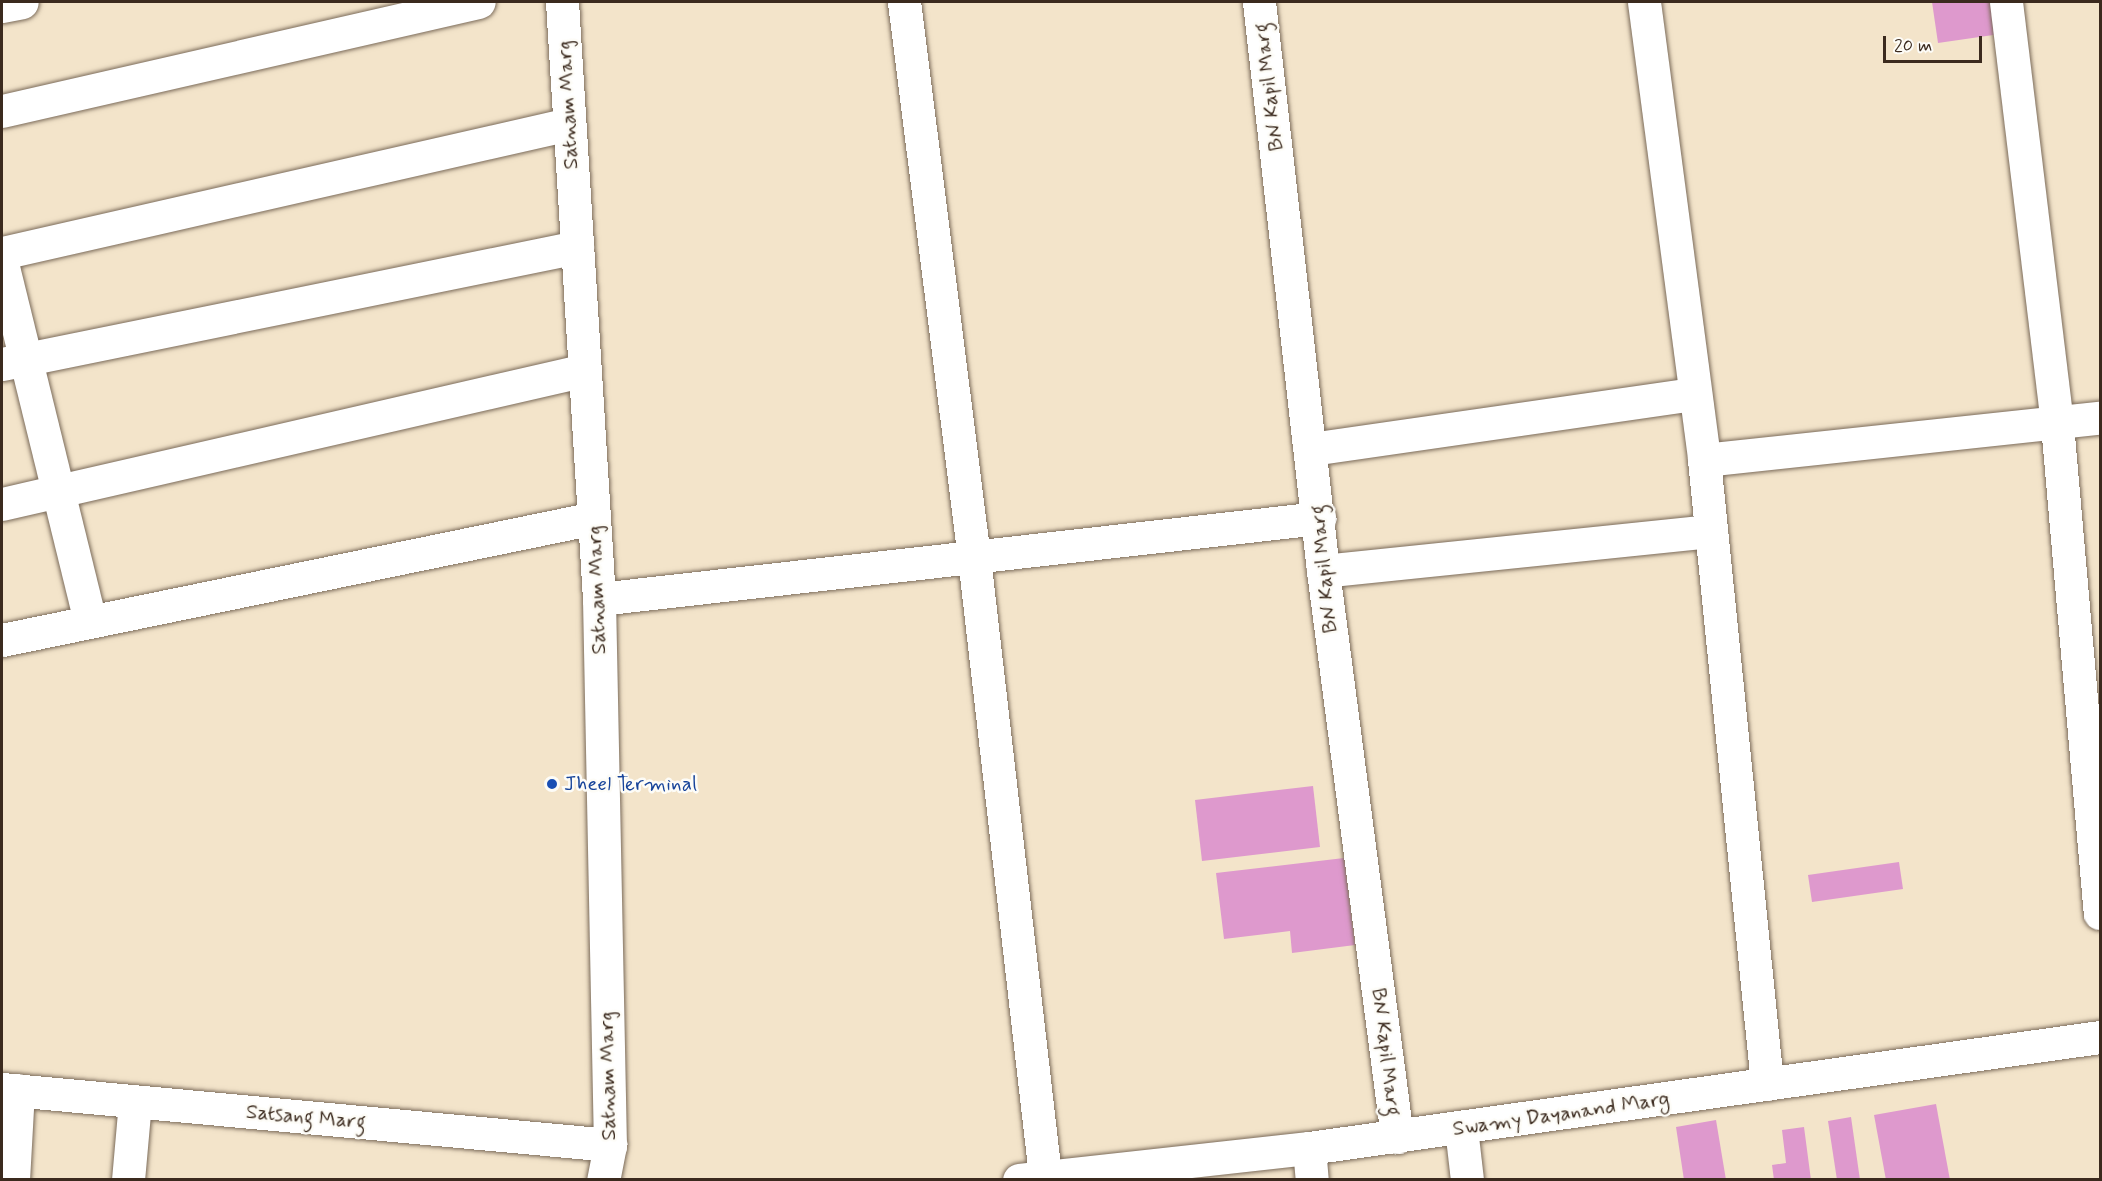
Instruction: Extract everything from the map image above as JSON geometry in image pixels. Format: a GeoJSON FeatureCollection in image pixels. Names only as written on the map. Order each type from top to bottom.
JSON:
{"type":"FeatureCollection","features":[{"type":"Feature","properties":{"kind":"street"},"geometry":{"type":"LineString","coordinates":[[2,6],[22,2]]}},
{"type":"Feature","properties":{"kind":"street"},"geometry":{"type":"LineString","coordinates":[[2,111],[479,2]]}},
{"type":"Feature","properties":{"kind":"street","name":"Satnam Marg"},"geometry":{"type":"LineString","coordinates":[[562,2],[599,599],[610,1145],[603,1179]]}},
{"type":"Feature","properties":{"kind":"street"},"geometry":{"type":"LineString","coordinates":[[904,2],[974,558],[1032,1177]]}},
{"type":"Feature","properties":{"kind":"street","name":"BN Kapil Marg"},"geometry":{"type":"LineString","coordinates":[[1259,2],[1319,518],[1323,571],[1397,1137]]}},
{"type":"Feature","properties":{"kind":"street"},"geometry":{"type":"LineString","coordinates":[[1644,2],[1693,394],[1704,460],[1767,1084]]}},
{"type":"Feature","properties":{"kind":"street"},"geometry":{"type":"LineString","coordinates":[[2006,2],[2057,424],[2100,913]]}},
{"type":"Feature","properties":{"kind":"street"},"geometry":{"type":"LineString","coordinates":[[2,253],[569,124]]}},
{"type":"Feature","properties":{"kind":"street"},"geometry":{"type":"LineString","coordinates":[[14,361],[577,247]]}},
{"type":"Feature","properties":{"kind":"street"},"geometry":{"type":"LineString","coordinates":[[2,263],[14,361],[58,491],[90,620]]}},
{"type":"Feature","properties":{"kind":"street"},"geometry":{"type":"LineString","coordinates":[[2,504],[585,370]]}},
{"type":"Feature","properties":{"kind":"street"},"geometry":{"type":"LineString","coordinates":[[1311,449],[1693,394]]}},
{"type":"Feature","properties":{"kind":"street"},"geometry":{"type":"LineString","coordinates":[[1704,460],[2100,418]]}},
{"type":"Feature","properties":{"kind":"street"},"geometry":{"type":"LineString","coordinates":[[2,640],[90,620],[594,518]]}},
{"type":"Feature","properties":{"kind":"street"},"geometry":{"type":"LineString","coordinates":[[599,599],[1319,518]]}},
{"type":"Feature","properties":{"kind":"street"},"geometry":{"type":"LineString","coordinates":[[1323,571],[1711,531]]}},
{"type":"Feature","properties":{"kind":"street","name":"Swamy Dayanand Marg"},"geometry":{"type":"LineString","coordinates":[[1032,1177],[1310,1164],[1397,1137],[2100,1037]]}},
{"type":"Feature","properties":{"kind":"street"},"geometry":{"type":"LineString","coordinates":[[10,1090],[14,1179]]}},
{"type":"Feature","properties":{"kind":"street","name":"Satsang Marg"},"geometry":{"type":"LineString","coordinates":[[10,1090],[610,1145]]}},
{"type":"Feature","properties":{"kind":"street"},"geometry":{"type":"LineString","coordinates":[[128,1179],[135,1101]]}},
{"type":"Feature","properties":{"kind":"street"},"geometry":{"type":"LineString","coordinates":[[1461,1128],[1467,1179]]}},
{"type":"Feature","properties":{"kind":"building"},"geometry":{"type":"Polygon","coordinates":[[[1932,2],[2003,2],[2007,33],[1938,43],[1932,2]]]}},
{"type":"Feature","properties":{"kind":"building"},"geometry":{"type":"Polygon","coordinates":[[[1313,786],[1320,847],[1202,861],[1195,800],[1313,786]]]}},
{"type":"Feature","properties":{"kind":"building"},"geometry":{"type":"Polygon","coordinates":[[[1344,858],[1355,945],[1292,953],[1290,931],[1224,939],[1216,873],[1344,858]]]}},
{"type":"Feature","properties":{"kind":"building"},"geometry":{"type":"Polygon","coordinates":[[[1899,862],[1903,889],[1812,902],[1808,875],[1899,862]]]}},
{"type":"Feature","properties":{"kind":"building"},"geometry":{"type":"Polygon","coordinates":[[[1936,1104],[1950,1180],[1886,1180],[1874,1115],[1936,1104]]]}},
{"type":"Feature","properties":{"kind":"building"},"geometry":{"type":"Polygon","coordinates":[[[1851,1117],[1860,1180],[1837,1180],[1828,1121],[1851,1117]]]}},
{"type":"Feature","properties":{"kind":"building"},"geometry":{"type":"Polygon","coordinates":[[[1716,1120],[1726,1180],[1684,1180],[1676,1127],[1716,1120]]]}},
{"type":"Feature","properties":{"kind":"building"},"geometry":{"type":"Polygon","coordinates":[[[1804,1127],[1811,1180],[1774,1180],[1772,1165],[1786,1163],[1782,1130],[1804,1127]]]}},
{"type":"Feature","properties":{"kind":"place","name":"Jheel Terminal"},"geometry":{"type":"Point","coordinates":[552,784]}}]}
